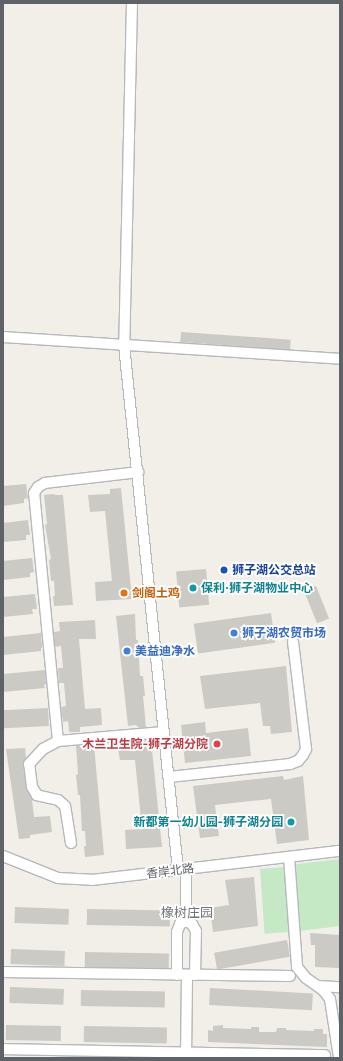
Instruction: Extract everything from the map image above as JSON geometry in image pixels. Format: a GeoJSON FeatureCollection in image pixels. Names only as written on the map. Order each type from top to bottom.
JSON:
{"type":"FeatureCollection","features":[{"type":"Feature","properties":{"kind":"street"},"geometry":{"type":"LineString","coordinates":[[132,3],[124,345],[164,732],[182,870],[186,921]]}},
{"type":"Feature","properties":{"kind":"street"},"geometry":{"type":"LineString","coordinates":[[3,337],[340,359]]}},
{"type":"Feature","properties":{"kind":"street"},"geometry":{"type":"LineString","coordinates":[[58,740],[34,494],[38,487],[45,483],[138,472]]}},
{"type":"Feature","properties":{"kind":"street"},"geometry":{"type":"LineString","coordinates":[[169,777],[290,764],[298,761],[306,749],[293,642]]}},
{"type":"Feature","properties":{"kind":"street"},"geometry":{"type":"LineString","coordinates":[[71,843],[65,806],[58,800],[37,794],[32,787],[29,764],[43,749],[58,740],[164,732]]}},
{"type":"Feature","properties":{"kind":"street","name":"香岸北路"},"geometry":{"type":"LineString","coordinates":[[3,856],[58,878],[92,880],[340,851]]}},
{"type":"Feature","properties":{"kind":"street"},"geometry":{"type":"LineString","coordinates":[[289,857],[297,967],[300,973],[318,986],[330,999],[339,1058]]}},
{"type":"Feature","properties":{"kind":"street"},"geometry":{"type":"LineString","coordinates":[[186,921],[192,924],[196,931],[186,975]]}},
{"type":"Feature","properties":{"kind":"street"},"geometry":{"type":"LineString","coordinates":[[186,921],[180,924],[177,932],[186,975],[186,1055]]}},
{"type":"Feature","properties":{"kind":"street"},"geometry":{"type":"LineString","coordinates":[[3,972],[290,976]]}},
{"type":"Feature","properties":{"kind":"street"},"geometry":{"type":"LineString","coordinates":[[318,986],[340,986]]}},
{"type":"Feature","properties":{"kind":"street"},"geometry":{"type":"LineString","coordinates":[[3,1049],[186,1055],[325,1055]]}},
{"type":"Feature","properties":{"kind":"green space"},"geometry":{"type":"Polygon","coordinates":[[[340,859],[340,926],[299,931],[294,866],[297,864],[340,859]]]}},
{"type":"Feature","properties":{"kind":"green space"},"geometry":{"type":"Polygon","coordinates":[[[286,867],[291,932],[265,934],[260,869],[286,867]]]}},
{"type":"Feature","properties":{"kind":"building"},"geometry":{"type":"Polygon","coordinates":[[[181,332],[291,340],[290,350],[180,342],[181,332]]]}},
{"type":"Feature","properties":{"kind":"building"},"geometry":{"type":"Polygon","coordinates":[[[26,484],[28,498],[24,499],[24,503],[3,506],[3,486],[26,484]]]}},
{"type":"Feature","properties":{"kind":"building"},"geometry":{"type":"Polygon","coordinates":[[[121,488],[132,599],[96,601],[95,582],[112,581],[105,511],[90,512],[88,495],[110,494],[110,489],[121,488]]]}},
{"type":"Feature","properties":{"kind":"building"},"geometry":{"type":"Polygon","coordinates":[[[44,495],[63,495],[73,605],[54,606],[54,581],[51,581],[49,560],[51,559],[45,525],[47,524],[44,495]]]}},
{"type":"Feature","properties":{"kind":"building"},"geometry":{"type":"Polygon","coordinates":[[[28,520],[30,535],[26,535],[26,540],[3,542],[3,523],[28,520]]]}},
{"type":"Feature","properties":{"kind":"building"},"geometry":{"type":"Polygon","coordinates":[[[32,558],[34,572],[30,573],[30,577],[3,580],[3,561],[32,558]]]}},
{"type":"Feature","properties":{"kind":"building","name":"保利·狮子湖物业中心"},"geometry":{"type":"Polygon","coordinates":[[[206,569],[209,605],[179,607],[176,572],[206,569]]]}},
{"type":"Feature","properties":{"kind":"building"},"geometry":{"type":"Polygon","coordinates":[[[316,586],[329,618],[317,623],[304,591],[316,586]]]}},
{"type":"Feature","properties":{"kind":"building"},"geometry":{"type":"Polygon","coordinates":[[[35,594],[37,609],[32,609],[33,614],[3,617],[3,597],[35,594]]]}},
{"type":"Feature","properties":{"kind":"building","name":"狮子湖农贸市场"},"geometry":{"type":"Polygon","coordinates":[[[271,613],[275,643],[198,654],[194,624],[271,613]]]}},
{"type":"Feature","properties":{"kind":"building"},"geometry":{"type":"Polygon","coordinates":[[[135,614],[140,676],[143,676],[145,696],[143,696],[146,727],[139,728],[136,725],[128,726],[116,616],[135,614]]]}},
{"type":"Feature","properties":{"kind":"building"},"geometry":{"type":"Polygon","coordinates":[[[95,620],[96,639],[79,639],[85,709],[101,708],[102,725],[80,727],[80,732],[69,732],[68,721],[63,722],[61,707],[66,706],[64,683],[59,683],[58,668],[63,668],[61,646],[55,647],[54,632],[60,631],[59,622],[95,620]]]}},
{"type":"Feature","properties":{"kind":"building"},"geometry":{"type":"Polygon","coordinates":[[[41,633],[41,651],[3,655],[3,637],[41,633]]]}},
{"type":"Feature","properties":{"kind":"building"},"geometry":{"type":"Polygon","coordinates":[[[286,666],[292,732],[271,734],[270,726],[263,726],[260,703],[205,709],[200,676],[286,666]]]}},
{"type":"Feature","properties":{"kind":"building"},"geometry":{"type":"Polygon","coordinates":[[[45,670],[45,688],[3,692],[3,674],[45,670]]]}},
{"type":"Feature","properties":{"kind":"building"},"geometry":{"type":"Polygon","coordinates":[[[48,708],[49,726],[4,728],[3,710],[48,708]]]}},
{"type":"Feature","properties":{"kind":"building","name":"木兰卫生院-狮子湖分院"},"geometry":{"type":"Polygon","coordinates":[[[205,722],[206,733],[248,728],[251,756],[185,763],[181,725],[205,722]]]}},
{"type":"Feature","properties":{"kind":"building"},"geometry":{"type":"Polygon","coordinates":[[[151,740],[162,847],[126,849],[125,830],[142,829],[135,760],[120,760],[117,744],[151,740]]]}},
{"type":"Feature","properties":{"kind":"building"},"geometry":{"type":"Polygon","coordinates":[[[94,745],[104,855],[85,857],[85,831],[82,831],[80,795],[78,795],[76,775],[78,774],[76,746],[94,745]]]}},
{"type":"Feature","properties":{"kind":"building"},"geometry":{"type":"Polygon","coordinates":[[[25,748],[26,758],[23,765],[26,788],[32,799],[34,817],[50,816],[52,832],[30,835],[30,838],[19,839],[6,749],[25,748]]]}},
{"type":"Feature","properties":{"kind":"building","name":"新都第一幼儿园-狮子湖分园"},"geometry":{"type":"Polygon","coordinates":[[[283,776],[284,780],[303,776],[309,840],[277,844],[271,799],[215,805],[219,836],[200,838],[193,786],[283,776]]]}},
{"type":"Feature","properties":{"kind":"building"},"geometry":{"type":"Polygon","coordinates":[[[254,877],[258,926],[213,932],[210,908],[229,905],[225,880],[254,877]]]}},
{"type":"Feature","properties":{"kind":"building"},"geometry":{"type":"Polygon","coordinates":[[[15,907],[69,909],[68,925],[14,923],[15,907]]]}},
{"type":"Feature","properties":{"kind":"building"},"geometry":{"type":"Polygon","coordinates":[[[87,909],[170,910],[170,926],[87,925],[87,909]]]}},
{"type":"Feature","properties":{"kind":"building"},"geometry":{"type":"Polygon","coordinates":[[[310,933],[340,935],[340,968],[315,967],[315,945],[311,945],[310,933]]]}},
{"type":"Feature","properties":{"kind":"building"},"geometry":{"type":"Polygon","coordinates":[[[287,940],[290,957],[217,970],[214,953],[287,940]]]}},
{"type":"Feature","properties":{"kind":"building"},"geometry":{"type":"Polygon","coordinates":[[[11,949],[65,951],[64,966],[10,964],[11,949]]]}},
{"type":"Feature","properties":{"kind":"building"},"geometry":{"type":"Polygon","coordinates":[[[85,952],[169,953],[169,968],[85,967],[85,952]]]}},
{"type":"Feature","properties":{"kind":"building"},"geometry":{"type":"Polygon","coordinates":[[[10,987],[64,989],[63,1005],[9,1003],[10,987]]]}},
{"type":"Feature","properties":{"kind":"building"},"geometry":{"type":"Polygon","coordinates":[[[210,988],[313,993],[312,1010],[209,1005],[210,988]]]}},
{"type":"Feature","properties":{"kind":"building"},"geometry":{"type":"Polygon","coordinates":[[[81,990],[165,991],[165,1007],[81,1006],[81,990]]]}},
{"type":"Feature","properties":{"kind":"building"},"geometry":{"type":"Polygon","coordinates":[[[6,1025],[61,1026],[61,1041],[6,1040],[6,1025]]]}},
{"type":"Feature","properties":{"kind":"building"},"geometry":{"type":"Polygon","coordinates":[[[223,1025],[223,1028],[251,1029],[251,1027],[259,1027],[259,1032],[276,1032],[277,1028],[286,1028],[286,1030],[314,1031],[314,1029],[323,1029],[323,1034],[327,1034],[327,1047],[208,1042],[208,1030],[213,1031],[213,1026],[223,1025]]]}},
{"type":"Feature","properties":{"kind":"building"},"geometry":{"type":"Polygon","coordinates":[[[84,1026],[167,1027],[167,1043],[84,1042],[84,1026]]]}},
{"type":"Feature","properties":{"kind":"place","name":"狮子湖公交总站"},"geometry":{"type":"Point","coordinates":[224,570]}},
{"type":"Feature","properties":{"kind":"place","name":"保利·狮子湖物业中心"},"geometry":{"type":"Point","coordinates":[193,588]}},
{"type":"Feature","properties":{"kind":"place","name":"剑阁土鸡"},"geometry":{"type":"Point","coordinates":[124,593]}},
{"type":"Feature","properties":{"kind":"place","name":"狮子湖农贸市场"},"geometry":{"type":"Point","coordinates":[234,633]}},
{"type":"Feature","properties":{"kind":"place","name":"美益迪净水"},"geometry":{"type":"Point","coordinates":[127,651]}},
{"type":"Feature","properties":{"kind":"place","name":"木兰卫生院-狮子湖分院"},"geometry":{"type":"Point","coordinates":[217,744]}},
{"type":"Feature","properties":{"kind":"place","name":"新都第一幼儿园-狮子湖分园"},"geometry":{"type":"Point","coordinates":[291,822]}},
{"type":"Feature","properties":{"kind":"district","name":"橡树庄园"},"geometry":{"type":"Point","coordinates":[187,912]}}]}
